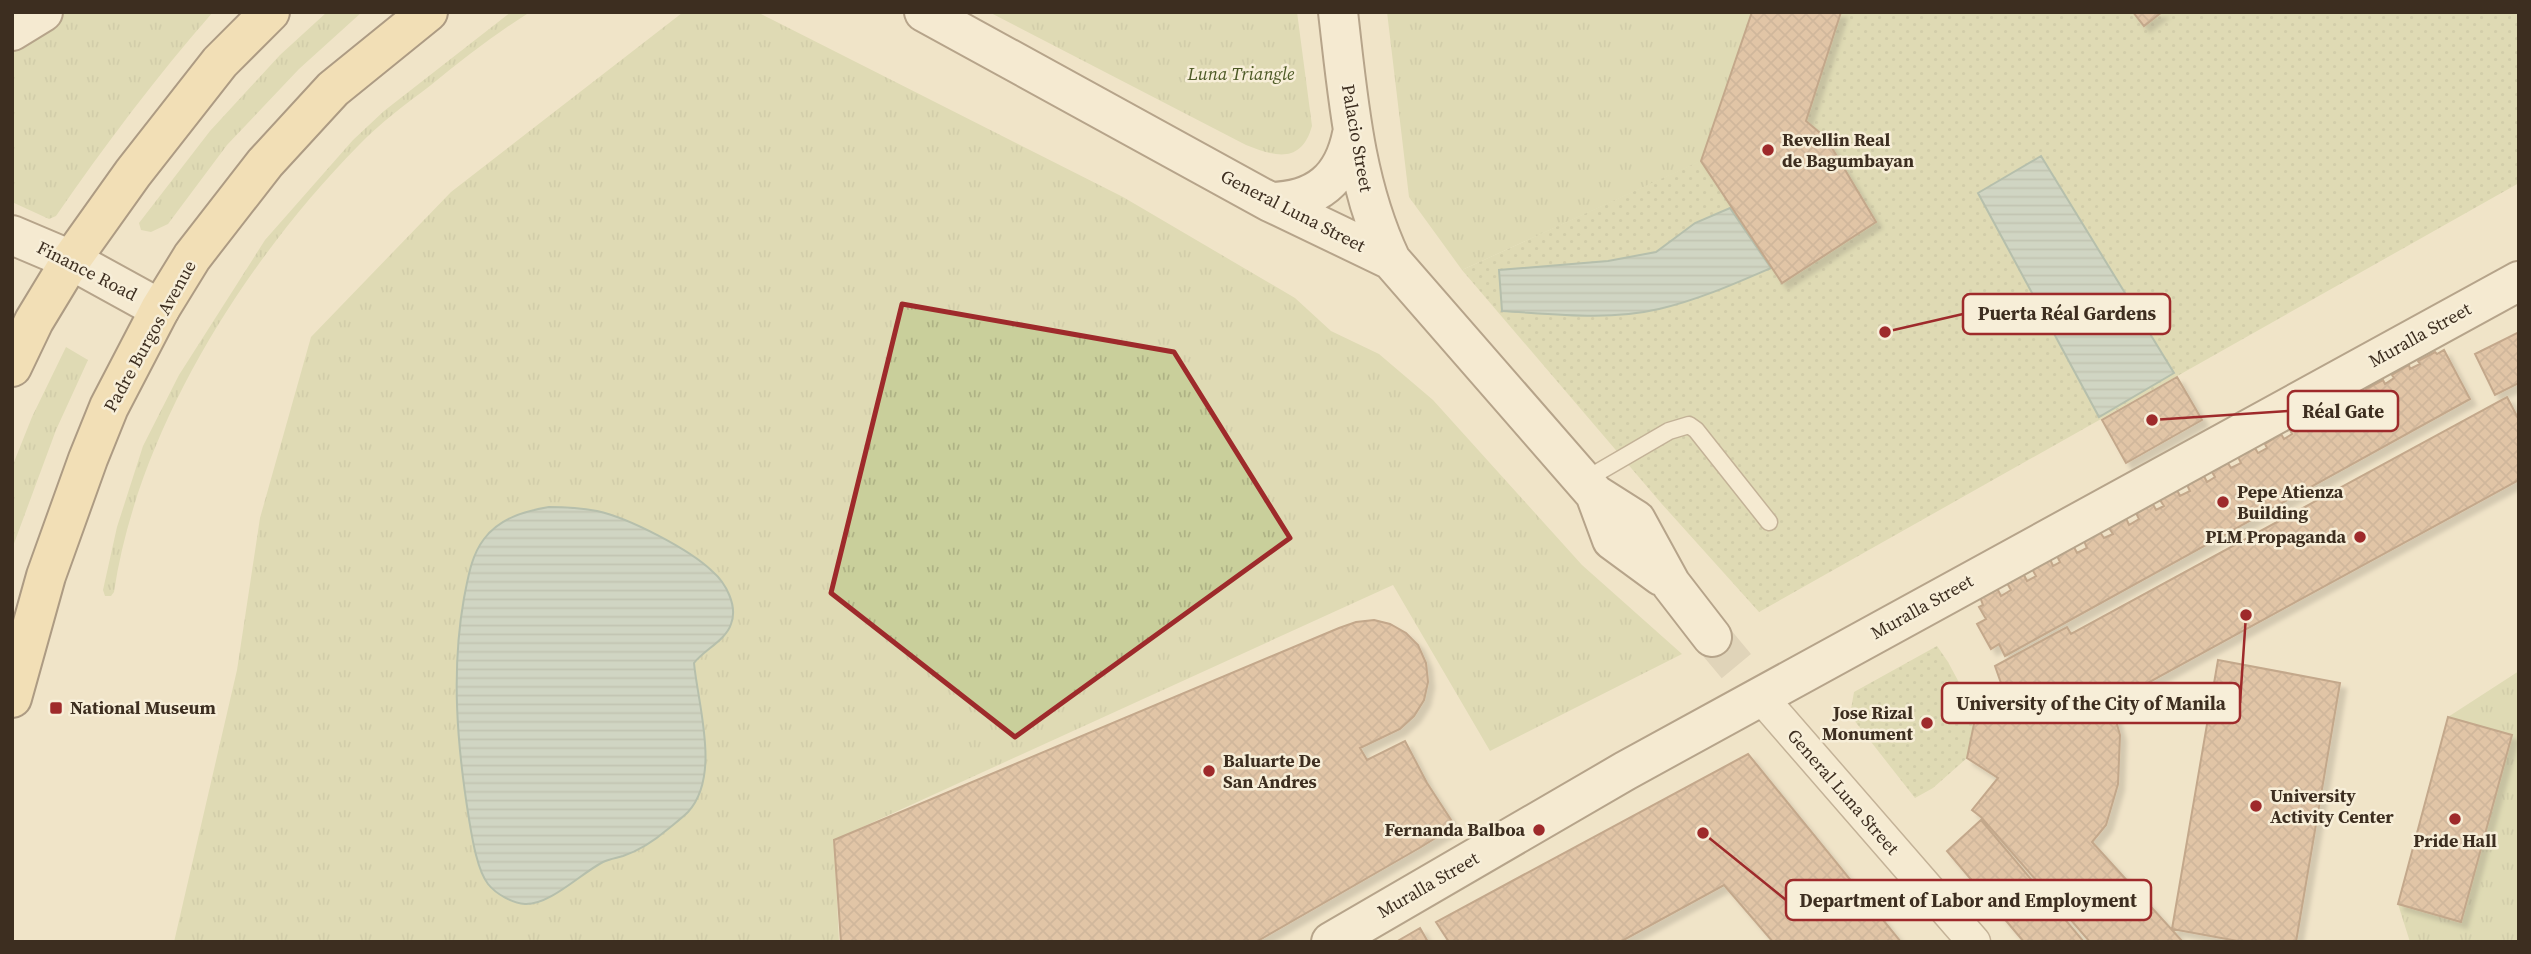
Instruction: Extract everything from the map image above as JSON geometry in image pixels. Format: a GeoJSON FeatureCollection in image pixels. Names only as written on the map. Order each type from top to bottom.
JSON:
{"type":"FeatureCollection","features":[{"type":"Feature","properties":{"kind":"main road"},"geometry":{"type":"LineString","coordinates":[[12,367],[34,321],[71,260],[134,173],[220,62],[270,12]]}},
{"type":"Feature","properties":{"kind":"main road","name":"Padre Burgos Avenue"},"geometry":{"type":"LineString","coordinates":[[12,698],[46,576],[88,459],[109,407],[160,309],[192,257],[265,163],[333,89],[428,12]]}},
{"type":"Feature","properties":{"kind":"street"},"geometry":{"type":"LineString","coordinates":[[12,31],[43,12]]}},
{"type":"Feature","properties":{"kind":"street","name":"General Luna Street"},"geometry":{"type":"LineString","coordinates":[[924,12],[1270,202],[1391,260],[1589,488],[1612,540],[1671,584],[1712,637]]}},
{"type":"Feature","properties":{"kind":"street","name":"Palacio Street"},"geometry":{"type":"LineString","coordinates":[[1338,12],[1352,134],[1376,229],[1391,260]]}},
{"type":"Feature","properties":{"kind":"street"},"geometry":{"type":"LineString","coordinates":[[1270,202],[1287,201],[1319,190],[1332,179],[1345,158],[1352,134]]}},
{"type":"Feature","properties":{"kind":"street","name":"Finance Road"},"geometry":{"type":"LineString","coordinates":[[12,235],[71,260],[160,309]]}},
{"type":"Feature","properties":{"kind":"street","name":"Muralla Street"},"geometry":{"type":"LineString","coordinates":[[1331,942],[1625,771],[1751,685],[2519,281]]}},
{"type":"Feature","properties":{"kind":"street","name":"General Luna Street"},"geometry":{"type":"LineString","coordinates":[[1751,685],[1974,942]]}},
{"type":"Feature","properties":{"kind":"lane"},"geometry":{"type":"LineString","coordinates":[[1589,488],[1669,431],[1689,425],[1696,430],[1769,522]]}},
{"type":"Feature","properties":{"kind":"highlighted area"},"geometry":{"type":"Polygon","coordinates":[[[902,304],[1174,352],[1290,538],[1015,737],[831,593],[902,304]]]}},
{"type":"Feature","properties":{"kind":"green space"},"geometry":{"type":"Polygon","coordinates":[[[60,12],[213,12],[171,61],[56,216],[49,219],[12,202],[12,41],[60,12]]]}},
{"type":"Feature","properties":{"kind":"green space"},"geometry":{"type":"Polygon","coordinates":[[[327,12],[362,12],[299,69],[227,145],[168,224],[151,232],[141,230],[139,223],[210,131],[280,55],[327,12]]]}},
{"type":"Feature","properties":{"kind":"green space"},"geometry":{"type":"Polygon","coordinates":[[[511,12],[530,12],[467,56],[366,138],[316,192],[275,242],[237,295],[202,352],[172,410],[146,470],[127,531],[114,592],[111,596],[105,596],[103,590],[117,527],[143,446],[179,375],[265,240],[353,140],[384,111],[511,12]]]}},
{"type":"Feature","properties":{"kind":"green space","name":"Luna Triangle"},"geometry":{"type":"Polygon","coordinates":[[[989,12],[1297,12],[1312,126],[1301,147],[1294,152],[1276,154],[1256,149],[989,12]]]}},
{"type":"Feature","properties":{"kind":"green space"},"geometry":{"type":"Polygon","coordinates":[[[1387,12],[1752,12],[1701,161],[1462,270],[1409,197],[1387,12]]]}},
{"type":"Feature","properties":{"kind":"green space"},"geometry":{"type":"Polygon","coordinates":[[[1752,12],[2519,12],[2519,183],[1759,612],[1661,503],[1462,270],[1700,161],[1752,12]]]}},
{"type":"Feature","properties":{"kind":"green space"},"geometry":{"type":"Polygon","coordinates":[[[682,13],[759,13],[1123,197],[1295,298],[1331,331],[1379,354],[1433,400],[1582,565],[1682,654],[1490,751],[1393,585],[834,840],[839,942],[174,942],[237,670],[260,518],[311,337],[451,192],[682,13]]]}},
{"type":"Feature","properties":{"kind":"green space"},"geometry":{"type":"Polygon","coordinates":[[[66,347],[88,360],[56,430],[12,549],[12,467],[32,417],[66,347]]]}},
{"type":"Feature","properties":{"kind":"green space"},"geometry":{"type":"Polygon","coordinates":[[[1937,646],[1976,714],[1967,758],[1933,788],[1915,798],[1850,715],[1854,692],[1937,646]]]}},
{"type":"Feature","properties":{"kind":"green space"},"geometry":{"type":"Polygon","coordinates":[[[2519,671],[2519,942],[2410,942],[2398,904],[2462,921],[2511,735],[2448,717],[2519,671]]]}},
{"type":"Feature","properties":{"kind":"water"},"geometry":{"type":"Polygon","coordinates":[[[2041,156],[2174,373],[2099,417],[1978,193],[2041,156]]]}},
{"type":"Feature","properties":{"kind":"water"},"geometry":{"type":"Polygon","coordinates":[[[1730,208],[1771,268],[1702,296],[1640,313],[1581,316],[1502,311],[1499,270],[1608,261],[1656,252],[1695,223],[1730,208]]]}},
{"type":"Feature","properties":{"kind":"water"},"geometry":{"type":"Polygon","coordinates":[[[549,507],[597,511],[641,527],[674,544],[702,562],[722,582],[732,602],[733,617],[725,635],[694,663],[703,720],[705,760],[698,797],[688,812],[641,848],[603,862],[544,900],[525,904],[510,900],[491,888],[484,878],[475,853],[459,736],[458,653],[467,583],[473,560],[484,539],[505,521],[522,513],[549,507]]]}},
{"type":"Feature","properties":{"kind":"building","name":"Revellin Real de Bagumbayan"},"geometry":{"type":"Polygon","coordinates":[[[1752,12],[1841,12],[1806,121],[1826,138],[1876,222],[1782,283],[1701,161],[1752,12]]]}},
{"type":"Feature","properties":{"kind":"building"},"geometry":{"type":"Polygon","coordinates":[[[2133,12],[2162,12],[2144,26],[2133,12]]]}},
{"type":"Feature","properties":{"kind":"building"},"geometry":{"type":"Polygon","coordinates":[[[2519,332],[2519,383],[2495,395],[2475,354],[2519,332]]]}},
{"type":"Feature","properties":{"kind":"building","name":"Pepe Atienza Building"},"geometry":{"type":"Polygon","coordinates":[[[2444,350],[2470,399],[2005,656],[1999,644],[1991,649],[1977,624],[1986,619],[1979,607],[1983,605],[1980,597],[1997,588],[2001,596],[2011,590],[2007,583],[2023,573],[2027,581],[2036,576],[2032,569],[2050,559],[2053,566],[2060,562],[2057,556],[2074,547],[2077,553],[2087,548],[2084,541],[2100,532],[2104,538],[2113,534],[2109,528],[2126,518],[2129,525],[2139,519],[2136,513],[2153,504],[2156,510],[2164,506],[2160,500],[2177,490],[2180,496],[2190,491],[2187,485],[2204,476],[2207,482],[2215,477],[2212,472],[2228,463],[2231,468],[2241,463],[2238,457],[2255,448],[2258,453],[2267,448],[2265,444],[2281,434],[2284,439],[2292,434],[2290,430],[2307,421],[2309,425],[2318,420],[2315,417],[2332,407],[2334,411],[2343,406],[2341,402],[2358,393],[2360,397],[2368,392],[2366,389],[2383,380],[2385,384],[2394,378],[2392,375],[2409,365],[2410,369],[2420,364],[2418,361],[2444,350]]]}},
{"type":"Feature","properties":{"kind":"building"},"geometry":{"type":"Polygon","coordinates":[[[2177,377],[2202,420],[2126,463],[2102,420],[2177,377]]]}},
{"type":"Feature","properties":{"kind":"building"},"geometry":{"type":"Polygon","coordinates":[[[2507,397],[2519,420],[2519,480],[2111,703],[2120,735],[2118,784],[2106,825],[2092,842],[2183,942],[2090,942],[1972,810],[1998,778],[1967,758],[1976,714],[2009,706],[1995,666],[2067,627],[2071,634],[2507,397]]]}},
{"type":"Feature","properties":{"kind":"building","name":"Baluarte De San Andres"},"geometry":{"type":"Polygon","coordinates":[[[1374,620],[1390,624],[1406,633],[1418,645],[1426,663],[1428,682],[1424,700],[1414,716],[1400,729],[1360,748],[1367,760],[1405,741],[1427,783],[1455,826],[1421,847],[1256,942],[841,942],[834,840],[1339,628],[1374,620]]]}},
{"type":"Feature","properties":{"kind":"building","name":"University Activity Center"},"geometry":{"type":"Polygon","coordinates":[[[2218,660],[2340,683],[2296,942],[2243,942],[2172,929],[2218,660]]]}},
{"type":"Feature","properties":{"kind":"building","name":"Pride Hall"},"geometry":{"type":"Polygon","coordinates":[[[2448,717],[2512,735],[2461,922],[2398,904],[2448,717]]]}},
{"type":"Feature","properties":{"kind":"building"},"geometry":{"type":"Polygon","coordinates":[[[1748,754],[1901,942],[1773,942],[1724,885],[1620,942],[1449,942],[1436,922],[1748,754]]]}},
{"type":"Feature","properties":{"kind":"building"},"geometry":{"type":"Polygon","coordinates":[[[1981,820],[2084,942],[2024,942],[1947,851],[1981,820]]]}},
{"type":"Feature","properties":{"kind":"building"},"geometry":{"type":"Polygon","coordinates":[[[1420,928],[1428,942],[1396,942],[1420,928]]]}},
{"type":"Feature","properties":{"kind":"tunnel"},"geometry":{"type":"LineString","coordinates":[[1712,637],[1742,673]]}},
{"type":"Feature","properties":{"kind":"place","name":"Revellin Real de Bagumbayan"},"geometry":{"type":"Point","coordinates":[1768,150]}},
{"type":"Feature","properties":{"kind":"place","name":"Puerta Réal Gardens"},"geometry":{"type":"Point","coordinates":[1885,332]}},
{"type":"Feature","properties":{"kind":"place","name":"Réal Gate"},"geometry":{"type":"Point","coordinates":[2152,420]}},
{"type":"Feature","properties":{"kind":"place","name":"Pepe Atienza Building"},"geometry":{"type":"Point","coordinates":[2223,502]}},
{"type":"Feature","properties":{"kind":"place","name":"PLM Propaganda"},"geometry":{"type":"Point","coordinates":[2360,537]}},
{"type":"Feature","properties":{"kind":"place","name":"University of the City of Manila"},"geometry":{"type":"Point","coordinates":[2246,615]}},
{"type":"Feature","properties":{"kind":"place","name":"National Museum"},"geometry":{"type":"Point","coordinates":[56,708]}},
{"type":"Feature","properties":{"kind":"place","name":"Jose Rizal Monument"},"geometry":{"type":"Point","coordinates":[1927,723]}},
{"type":"Feature","properties":{"kind":"place","name":"Baluarte De San Andres"},"geometry":{"type":"Point","coordinates":[1209,771]}},
{"type":"Feature","properties":{"kind":"place","name":"University Activity Center"},"geometry":{"type":"Point","coordinates":[2256,806]}},
{"type":"Feature","properties":{"kind":"place","name":"Pride Hall"},"geometry":{"type":"Point","coordinates":[2455,819]}},
{"type":"Feature","properties":{"kind":"place","name":"Fernanda Balboa"},"geometry":{"type":"Point","coordinates":[1539,830]}},
{"type":"Feature","properties":{"kind":"place","name":"Department of Labor and Employment"},"geometry":{"type":"Point","coordinates":[1703,833]}}]}
